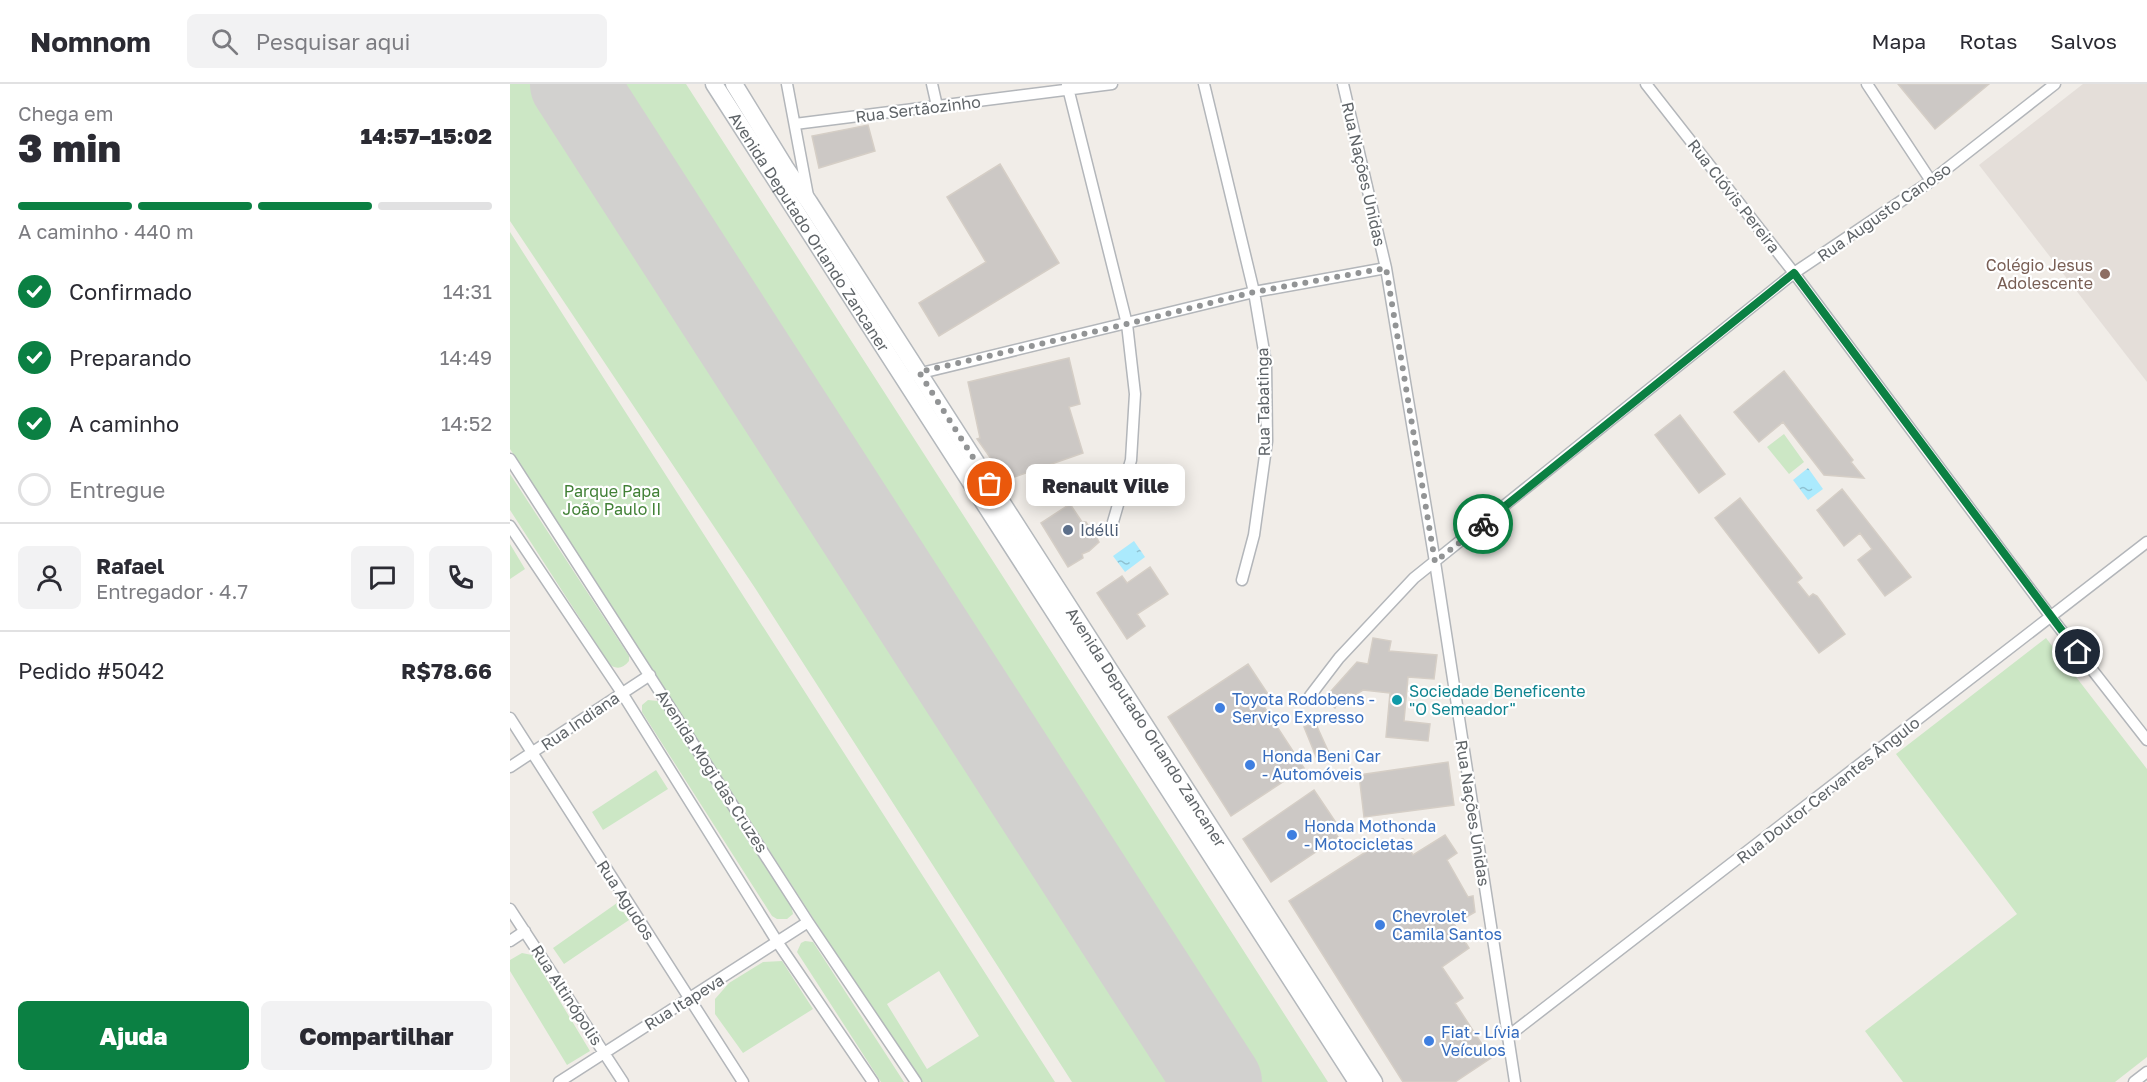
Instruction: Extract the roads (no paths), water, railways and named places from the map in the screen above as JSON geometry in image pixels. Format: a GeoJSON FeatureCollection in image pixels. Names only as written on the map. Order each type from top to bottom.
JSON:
{"type":"FeatureCollection","features":[{"type":"Feature","properties":{"kind":"main road","name":"Avenida Deputado Orlando Zancaner"},"geometry":{"type":"LineString","coordinates":[[714,84],[771,175],[891,343],[1374,1082]]}},
{"type":"Feature","properties":{"kind":"main road","name":"Avenida Deputado Orlando Zancaner"},"geometry":{"type":"LineString","coordinates":[[734,84],[809,202],[891,343]]}},
{"type":"Feature","properties":{"kind":"main road","name":"Avenida Deputado Orlando Zancaner"},"geometry":{"type":"LineString","coordinates":[[934,409],[1357,1082]]}},
{"type":"Feature","properties":{"kind":"street"},"geometry":{"type":"LineString","coordinates":[[787,84],[809,202]]}},
{"type":"Feature","properties":{"kind":"street"},"geometry":{"type":"LineString","coordinates":[[932,84],[937,106]]}},
{"type":"Feature","properties":{"kind":"street","name":"Rua Sertãozinho"},"geometry":{"type":"LineString","coordinates":[[795,124],[1067,87],[1112,84]]}},
{"type":"Feature","properties":{"kind":"street","name":"Rua Tabatinga"},"geometry":{"type":"LineString","coordinates":[[1204,84],[1254,292],[1266,363],[1267,441],[1254,534],[1242,580]]}},
{"type":"Feature","properties":{"kind":"street","name":"Rua Nações Unidas"},"geometry":{"type":"LineString","coordinates":[[1343,84],[1386,268],[1435,562],[1515,1082]]}},
{"type":"Feature","properties":{"kind":"street","name":"Rua Clóvis Pereira"},"geometry":{"type":"LineString","coordinates":[[1646,84],[1794,273],[2051,617],[2147,740]]}},
{"type":"Feature","properties":{"kind":"street"},"geometry":{"type":"LineString","coordinates":[[1867,84],[1931,181]]}},
{"type":"Feature","properties":{"kind":"street","name":"Rua Augusto Canoso"},"geometry":{"type":"LineString","coordinates":[[1310,696],[1339,658],[1414,578],[1794,273],[1931,181],[2055,84]]}},
{"type":"Feature","properties":{"kind":"street"},"geometry":{"type":"LineString","coordinates":[[1067,87],[1127,324],[1135,394],[1131,460],[1113,522]]}},
{"type":"Feature","properties":{"kind":"street"},"geometry":{"type":"LineString","coordinates":[[785,167],[793,168],[801,164],[803,160]]}},
{"type":"Feature","properties":{"kind":"street"},"geometry":{"type":"LineString","coordinates":[[912,375],[1254,292],[1386,268]]}},
{"type":"Feature","properties":{"kind":"street","name":"Avenida Mogi das Cruzes"},"geometry":{"type":"LineString","coordinates":[[510,459],[808,922],[915,1082]]}},
{"type":"Feature","properties":{"kind":"street","name":"Avenida Mogi das Cruzes"},"geometry":{"type":"LineString","coordinates":[[510,526],[622,693],[778,943],[873,1082]]}},
{"type":"Feature","properties":{"kind":"street","name":"Rua Doutor Cervantes Ângulo"},"geometry":{"type":"LineString","coordinates":[[1508,1037],[2147,542]]}},
{"type":"Feature","properties":{"kind":"street","name":"Rua Indiana"},"geometry":{"type":"LineString","coordinates":[[510,767],[650,675]]}},
{"type":"Feature","properties":{"kind":"street","name":"Rua Agudos"},"geometry":{"type":"LineString","coordinates":[[510,718],[743,1082]]}},
{"type":"Feature","properties":{"kind":"street","name":"Rua Altinópolis"},"geometry":{"type":"LineString","coordinates":[[510,909],[623,1082]]}},
{"type":"Feature","properties":{"kind":"street","name":"Rua Itapeva"},"geometry":{"type":"LineString","coordinates":[[559,1082],[808,922]]}},
{"type":"Feature","properties":{"kind":"street"},"geometry":{"type":"LineString","coordinates":[[510,941],[525,931]]}},
{"type":"Feature","properties":{"kind":"street"},"geometry":{"type":"LineString","coordinates":[[2134,1082],[2147,1072]]}},
{"type":"Feature","properties":{"kind":"water"},"geometry":{"type":"Polygon","coordinates":[[[1808,468],[1823,489],[1808,500],[1793,480],[1808,468]]]}},
{"type":"Feature","properties":{"kind":"water"},"geometry":{"type":"Polygon","coordinates":[[[1134,541],[1145,557],[1125,572],[1113,556],[1134,541]]]}},
{"type":"Feature","properties":{"kind":"place","name":"Colégio Jesus Adolescente"},"geometry":{"type":"Point","coordinates":[2105,274]}},
{"type":"Feature","properties":{"kind":"place","name":"Renault Ville"},"geometry":{"type":"Point","coordinates":[990,484]}},
{"type":"Feature","properties":{"kind":"place","name":"Idélli"},"geometry":{"type":"Point","coordinates":[1068,530]}},
{"type":"Feature","properties":{"kind":"place","name":"Sociedade Beneficente \"O Semeador\""},"geometry":{"type":"Point","coordinates":[1397,700]}},
{"type":"Feature","properties":{"kind":"place","name":"Toyota Rodobens - Serviço Expresso"},"geometry":{"type":"Point","coordinates":[1220,708]}},
{"type":"Feature","properties":{"kind":"place","name":"Honda Beni Car - Automóveis"},"geometry":{"type":"Point","coordinates":[1250,765]}},
{"type":"Feature","properties":{"kind":"place","name":"Honda Mothonda - Motocicletas"},"geometry":{"type":"Point","coordinates":[1292,835]}},
{"type":"Feature","properties":{"kind":"place","name":"Chevrolet Camila Santos"},"geometry":{"type":"Point","coordinates":[1380,925]}},
{"type":"Feature","properties":{"kind":"place","name":"Fiat - Lívia Veículos"},"geometry":{"type":"Point","coordinates":[1429,1041]}},
{"type":"Feature","properties":{"kind":"park label","name":"Parque Papa João Paulo II"},"geometry":{"type":"Point","coordinates":[612,500]}}]}
